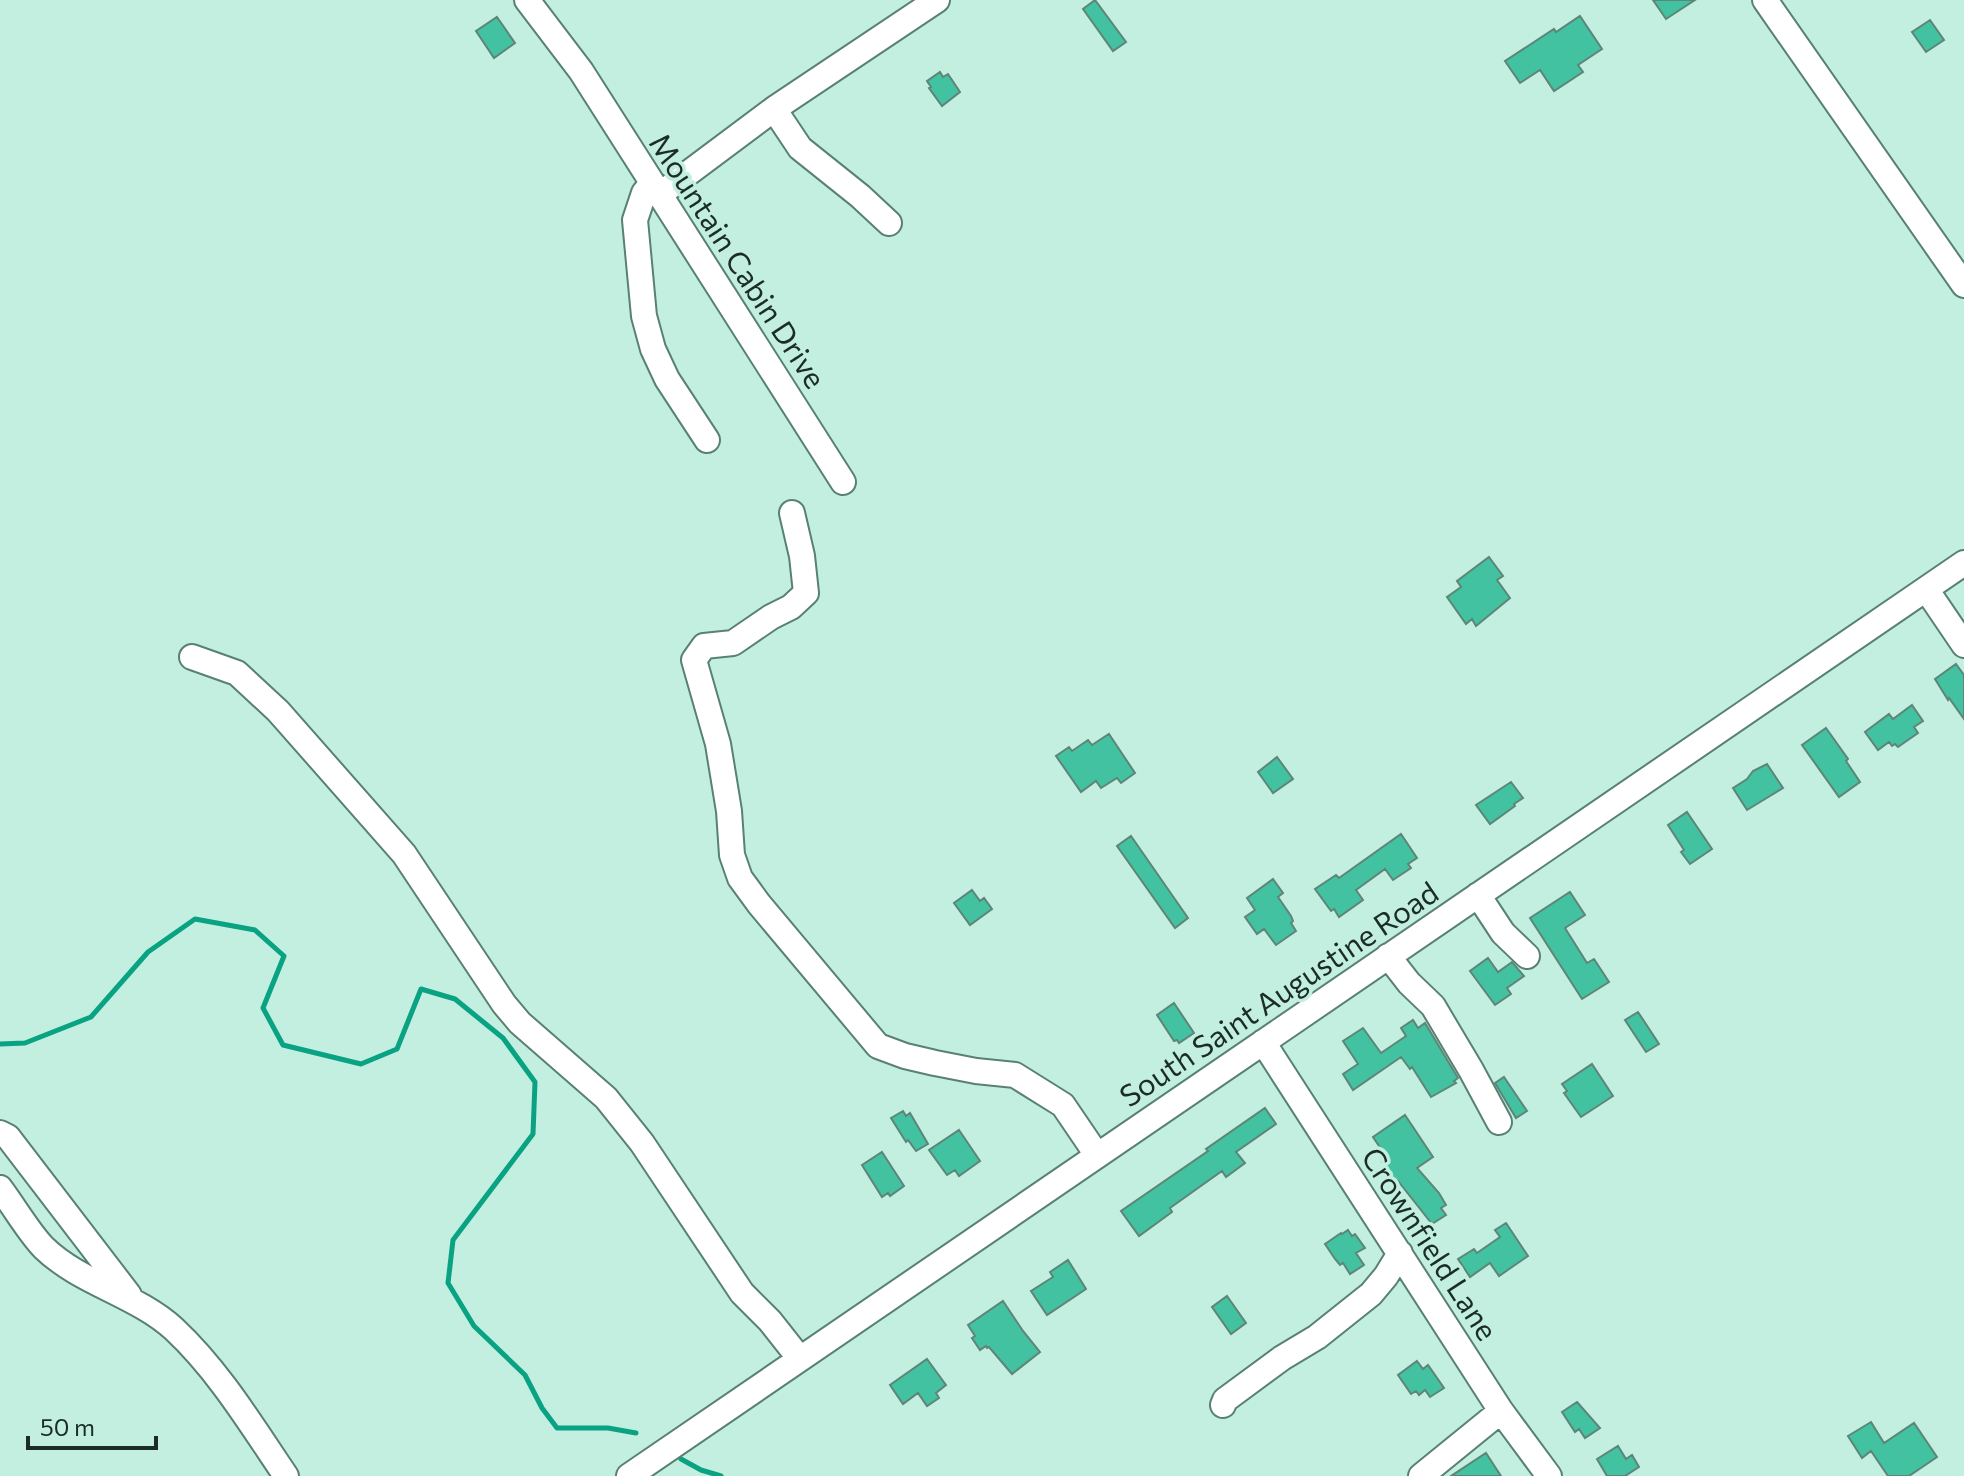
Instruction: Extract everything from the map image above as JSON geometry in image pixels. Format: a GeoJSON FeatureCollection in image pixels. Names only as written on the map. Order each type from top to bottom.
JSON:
{"type":"FeatureCollection","features":[{"type":"Feature","properties":{"kind":"street","name":"Mountain Cabin Drive"},"geometry":{"type":"LineString","coordinates":[[527,0],[581,71],[843,482]]}},
{"type":"Feature","properties":{"kind":"street"},"geometry":{"type":"LineString","coordinates":[[707,440],[667,379],[653,349],[644,316],[635,220],[644,193],[655,189],[937,0]]}},
{"type":"Feature","properties":{"kind":"street"},"geometry":{"type":"LineString","coordinates":[[1765,0],[1964,285]]}},
{"type":"Feature","properties":{"kind":"street"},"geometry":{"type":"LineString","coordinates":[[774,109],[800,148],[889,223]]}},
{"type":"Feature","properties":{"kind":"street"},"geometry":{"type":"LineString","coordinates":[[792,513],[802,556],[806,593],[791,607],[733,643],[704,646],[694,660],[718,744],[729,811],[732,855],[740,878],[878,1046],[935,1063],[1015,1075],[1063,1105],[1097,1155]]}},
{"type":"Feature","properties":{"kind":"street","name":"South Saint Augustine Road"},"geometry":{"type":"LineString","coordinates":[[629,1476],[1964,563]]}},
{"type":"Feature","properties":{"kind":"street"},"geometry":{"type":"LineString","coordinates":[[1926,589],[1964,645]]}},
{"type":"Feature","properties":{"kind":"street"},"geometry":{"type":"LineString","coordinates":[[192,657],[237,673],[268,702],[404,854],[504,1004],[520,1023],[606,1098],[642,1143],[742,1293],[770,1321],[800,1359]]}},
{"type":"Feature","properties":{"kind":"street"},"geometry":{"type":"LineString","coordinates":[[1478,895],[1503,933],[1527,956]]}},
{"type":"Feature","properties":{"kind":"street"},"geometry":{"type":"LineString","coordinates":[[1388,956],[1409,983],[1433,1006],[1499,1122]]}},
{"type":"Feature","properties":{"kind":"street","name":"Crownfield Lane"},"geometry":{"type":"LineString","coordinates":[[1263,1042],[1501,1411],[1549,1476]]}},
{"type":"Feature","properties":{"kind":"street"},"geometry":{"type":"LineString","coordinates":[[0,1133],[8,1137],[136,1303]]}},
{"type":"Feature","properties":{"kind":"street"},"geometry":{"type":"LineString","coordinates":[[0,1188],[43,1247],[71,1268],[173,1327],[233,1398],[286,1476]]}},
{"type":"Feature","properties":{"kind":"street"},"geometry":{"type":"LineString","coordinates":[[1223,1405],[1225,1400],[1282,1358],[1317,1337],[1371,1294],[1400,1253]]}},
{"type":"Feature","properties":{"kind":"street"},"geometry":{"type":"LineString","coordinates":[[1421,1476],[1501,1411]]}},
{"type":"Feature","properties":{"kind":"building"},"geometry":{"type":"Polygon","coordinates":[[[1095,0],[1126,42],[1113,51],[1083,9],[1095,0]]]}},
{"type":"Feature","properties":{"kind":"building"},"geometry":{"type":"Polygon","coordinates":[[[1653,0],[1695,0],[1666,19],[1653,0]]]}},
{"type":"Feature","properties":{"kind":"building"},"geometry":{"type":"Polygon","coordinates":[[[1580,16],[1602,49],[1578,65],[1583,72],[1554,91],[1540,70],[1520,83],[1505,61],[1580,16]]]}},
{"type":"Feature","properties":{"kind":"building"},"geometry":{"type":"Polygon","coordinates":[[[497,17],[515,43],[494,58],[476,31],[497,17]]]}},
{"type":"Feature","properties":{"kind":"building"},"geometry":{"type":"Polygon","coordinates":[[[1930,20],[1944,40],[1926,52],[1912,32],[1930,20]]]}},
{"type":"Feature","properties":{"kind":"building"},"geometry":{"type":"Polygon","coordinates":[[[940,72],[943,77],[948,74],[960,92],[942,106],[927,81],[940,72]]]}},
{"type":"Feature","properties":{"kind":"building"},"geometry":{"type":"Polygon","coordinates":[[[1489,557],[1503,576],[1497,580],[1510,598],[1476,626],[1472,619],[1466,624],[1447,597],[1461,587],[1457,581],[1489,557]]]}},
{"type":"Feature","properties":{"kind":"building"},"geometry":{"type":"Polygon","coordinates":[[[1956,664],[1964,675],[1964,719],[1935,679],[1956,664]]]}},
{"type":"Feature","properties":{"kind":"building"},"geometry":{"type":"Polygon","coordinates":[[[1912,705],[1923,721],[1914,727],[1918,733],[1898,747],[1889,742],[1878,750],[1865,732],[1889,714],[1893,719],[1912,705]]]}},
{"type":"Feature","properties":{"kind":"building"},"geometry":{"type":"Polygon","coordinates":[[[1826,728],[1860,782],[1839,797],[1802,745],[1826,728]]]}},
{"type":"Feature","properties":{"kind":"building"},"geometry":{"type":"Polygon","coordinates":[[[1109,734],[1135,773],[1121,783],[1117,778],[1101,788],[1096,781],[1081,792],[1056,756],[1069,747],[1072,751],[1088,740],[1092,745],[1109,734]]]}},
{"type":"Feature","properties":{"kind":"building"},"geometry":{"type":"Polygon","coordinates":[[[1277,757],[1293,779],[1273,793],[1258,772],[1277,757]]]}},
{"type":"Feature","properties":{"kind":"building"},"geometry":{"type":"Polygon","coordinates":[[[1767,764],[1783,788],[1747,810],[1733,788],[1767,764]]]}},
{"type":"Feature","properties":{"kind":"building"},"geometry":{"type":"Polygon","coordinates":[[[1511,782],[1523,798],[1490,824],[1476,805],[1511,782]]]}},
{"type":"Feature","properties":{"kind":"building"},"geometry":{"type":"Polygon","coordinates":[[[1687,812],[1712,849],[1690,864],[1668,825],[1687,812]]]}},
{"type":"Feature","properties":{"kind":"building"},"geometry":{"type":"Polygon","coordinates":[[[1401,834],[1417,858],[1408,864],[1411,868],[1393,880],[1385,869],[1356,890],[1363,900],[1339,917],[1334,909],[1331,911],[1315,889],[1336,875],[1339,878],[1401,834]]]}},
{"type":"Feature","properties":{"kind":"building"},"geometry":{"type":"Polygon","coordinates":[[[1131,836],[1188,918],[1175,928],[1117,846],[1131,836]]]}},
{"type":"Feature","properties":{"kind":"building"},"geometry":{"type":"Polygon","coordinates":[[[1273,879],[1283,893],[1278,897],[1291,916],[1296,931],[1276,945],[1264,929],[1257,934],[1245,917],[1255,910],[1247,898],[1273,879]]]}},
{"type":"Feature","properties":{"kind":"building"},"geometry":{"type":"Polygon","coordinates":[[[972,890],[980,901],[984,898],[992,909],[970,925],[954,903],[972,890]]]}},
{"type":"Feature","properties":{"kind":"building"},"geometry":{"type":"Polygon","coordinates":[[[1570,892],[1585,915],[1565,928],[1587,963],[1594,959],[1609,982],[1582,999],[1530,918],[1570,892]]]}},
{"type":"Feature","properties":{"kind":"building"},"geometry":{"type":"Polygon","coordinates":[[[1488,958],[1498,972],[1512,962],[1524,976],[1507,988],[1511,994],[1495,1005],[1470,971],[1488,958]]]}},
{"type":"Feature","properties":{"kind":"building"},"geometry":{"type":"Polygon","coordinates":[[[1174,1003],[1194,1033],[1179,1043],[1174,1041],[1157,1015],[1174,1003]]]}},
{"type":"Feature","properties":{"kind":"building"},"geometry":{"type":"Polygon","coordinates":[[[1638,1012],[1659,1044],[1646,1052],[1625,1020],[1638,1012]]]}},
{"type":"Feature","properties":{"kind":"building"},"geometry":{"type":"Polygon","coordinates":[[[1413,1020],[1418,1028],[1425,1023],[1458,1078],[1454,1081],[1456,1083],[1431,1097],[1412,1067],[1410,1069],[1401,1057],[1353,1090],[1343,1074],[1358,1064],[1343,1041],[1363,1028],[1381,1053],[1406,1036],[1401,1028],[1413,1020]]]}},
{"type":"Feature","properties":{"kind":"building"},"geometry":{"type":"Polygon","coordinates":[[[1592,1064],[1613,1096],[1581,1117],[1564,1093],[1567,1091],[1562,1084],[1592,1064]]]}},
{"type":"Feature","properties":{"kind":"building"},"geometry":{"type":"Polygon","coordinates":[[[1504,1077],[1527,1111],[1516,1118],[1495,1083],[1504,1077]]]}},
{"type":"Feature","properties":{"kind":"building"},"geometry":{"type":"Polygon","coordinates":[[[1265,1108],[1276,1124],[1236,1152],[1245,1163],[1226,1177],[1222,1171],[1170,1208],[1172,1212],[1139,1236],[1121,1211],[1265,1108]]]}},
{"type":"Feature","properties":{"kind":"building"},"geometry":{"type":"Polygon","coordinates":[[[903,1111],[906,1116],[910,1113],[928,1144],[916,1151],[908,1140],[906,1142],[891,1118],[903,1111]]]}},
{"type":"Feature","properties":{"kind":"building"},"geometry":{"type":"Polygon","coordinates":[[[1405,1115],[1433,1157],[1417,1168],[1446,1205],[1441,1208],[1446,1215],[1432,1224],[1382,1162],[1387,1158],[1373,1137],[1405,1115]]]}},
{"type":"Feature","properties":{"kind":"building"},"geometry":{"type":"Polygon","coordinates":[[[959,1130],[980,1161],[959,1176],[955,1170],[947,1175],[929,1150],[959,1130]]]}},
{"type":"Feature","properties":{"kind":"building"},"geometry":{"type":"Polygon","coordinates":[[[882,1152],[904,1186],[890,1196],[888,1193],[882,1197],[862,1165],[882,1152]]]}},
{"type":"Feature","properties":{"kind":"building"},"geometry":{"type":"Polygon","coordinates":[[[1506,1223],[1528,1256],[1499,1276],[1490,1263],[1470,1277],[1458,1259],[1474,1249],[1477,1253],[1500,1237],[1495,1230],[1506,1223]]]}},
{"type":"Feature","properties":{"kind":"building"},"geometry":{"type":"Polygon","coordinates":[[[1348,1230],[1365,1248],[1356,1253],[1364,1265],[1350,1274],[1325,1244],[1348,1230]]]}},
{"type":"Feature","properties":{"kind":"building"},"geometry":{"type":"Polygon","coordinates":[[[1068,1260],[1086,1289],[1047,1315],[1031,1291],[1053,1277],[1050,1272],[1068,1260]]]}},
{"type":"Feature","properties":{"kind":"building"},"geometry":{"type":"Polygon","coordinates":[[[1227,1296],[1246,1323],[1231,1334],[1212,1307],[1227,1296]]]}},
{"type":"Feature","properties":{"kind":"building"},"geometry":{"type":"Polygon","coordinates":[[[1003,1301],[1040,1352],[1012,1374],[989,1347],[980,1350],[968,1325],[1003,1301]]]}},
{"type":"Feature","properties":{"kind":"building"},"geometry":{"type":"Polygon","coordinates":[[[927,1359],[946,1385],[936,1393],[939,1398],[927,1406],[918,1393],[903,1404],[890,1385],[927,1359]]]}},
{"type":"Feature","properties":{"kind":"building"},"geometry":{"type":"Polygon","coordinates":[[[1417,1361],[1423,1369],[1428,1365],[1444,1388],[1430,1397],[1425,1390],[1419,1395],[1416,1391],[1411,1394],[1398,1375],[1417,1361]]]}},
{"type":"Feature","properties":{"kind":"building"},"geometry":{"type":"Polygon","coordinates":[[[1577,1402],[1600,1428],[1585,1438],[1579,1429],[1575,1432],[1562,1412],[1577,1402]]]}},
{"type":"Feature","properties":{"kind":"building"},"geometry":{"type":"Polygon","coordinates":[[[1871,1422],[1884,1443],[1914,1423],[1937,1457],[1909,1476],[1888,1476],[1871,1451],[1862,1458],[1848,1436],[1871,1422]]]}},
{"type":"Feature","properties":{"kind":"building"},"geometry":{"type":"Polygon","coordinates":[[[1618,1446],[1626,1459],[1632,1455],[1639,1467],[1625,1476],[1607,1476],[1597,1459],[1618,1446]]]}},
{"type":"Feature","properties":{"kind":"building"},"geometry":{"type":"Polygon","coordinates":[[[1486,1453],[1501,1476],[1451,1476],[1486,1453]]]}},
{"type":"Feature","properties":{"kind":"waterway"},"geometry":{"type":"LineString","coordinates":[[0,1044],[25,1043],[91,1017],[148,952],[195,919],[255,930],[284,956],[263,1008],[283,1045],[361,1064],[397,1049],[421,989],[455,999],[503,1038],[535,1082],[533,1134],[453,1240],[448,1283],[474,1326],[525,1375],[542,1408],[557,1428],[608,1428],[636,1433]]}},
{"type":"Feature","properties":{"kind":"waterway"},"geometry":{"type":"LineString","coordinates":[[681,1459],[721,1476]]}}]}
